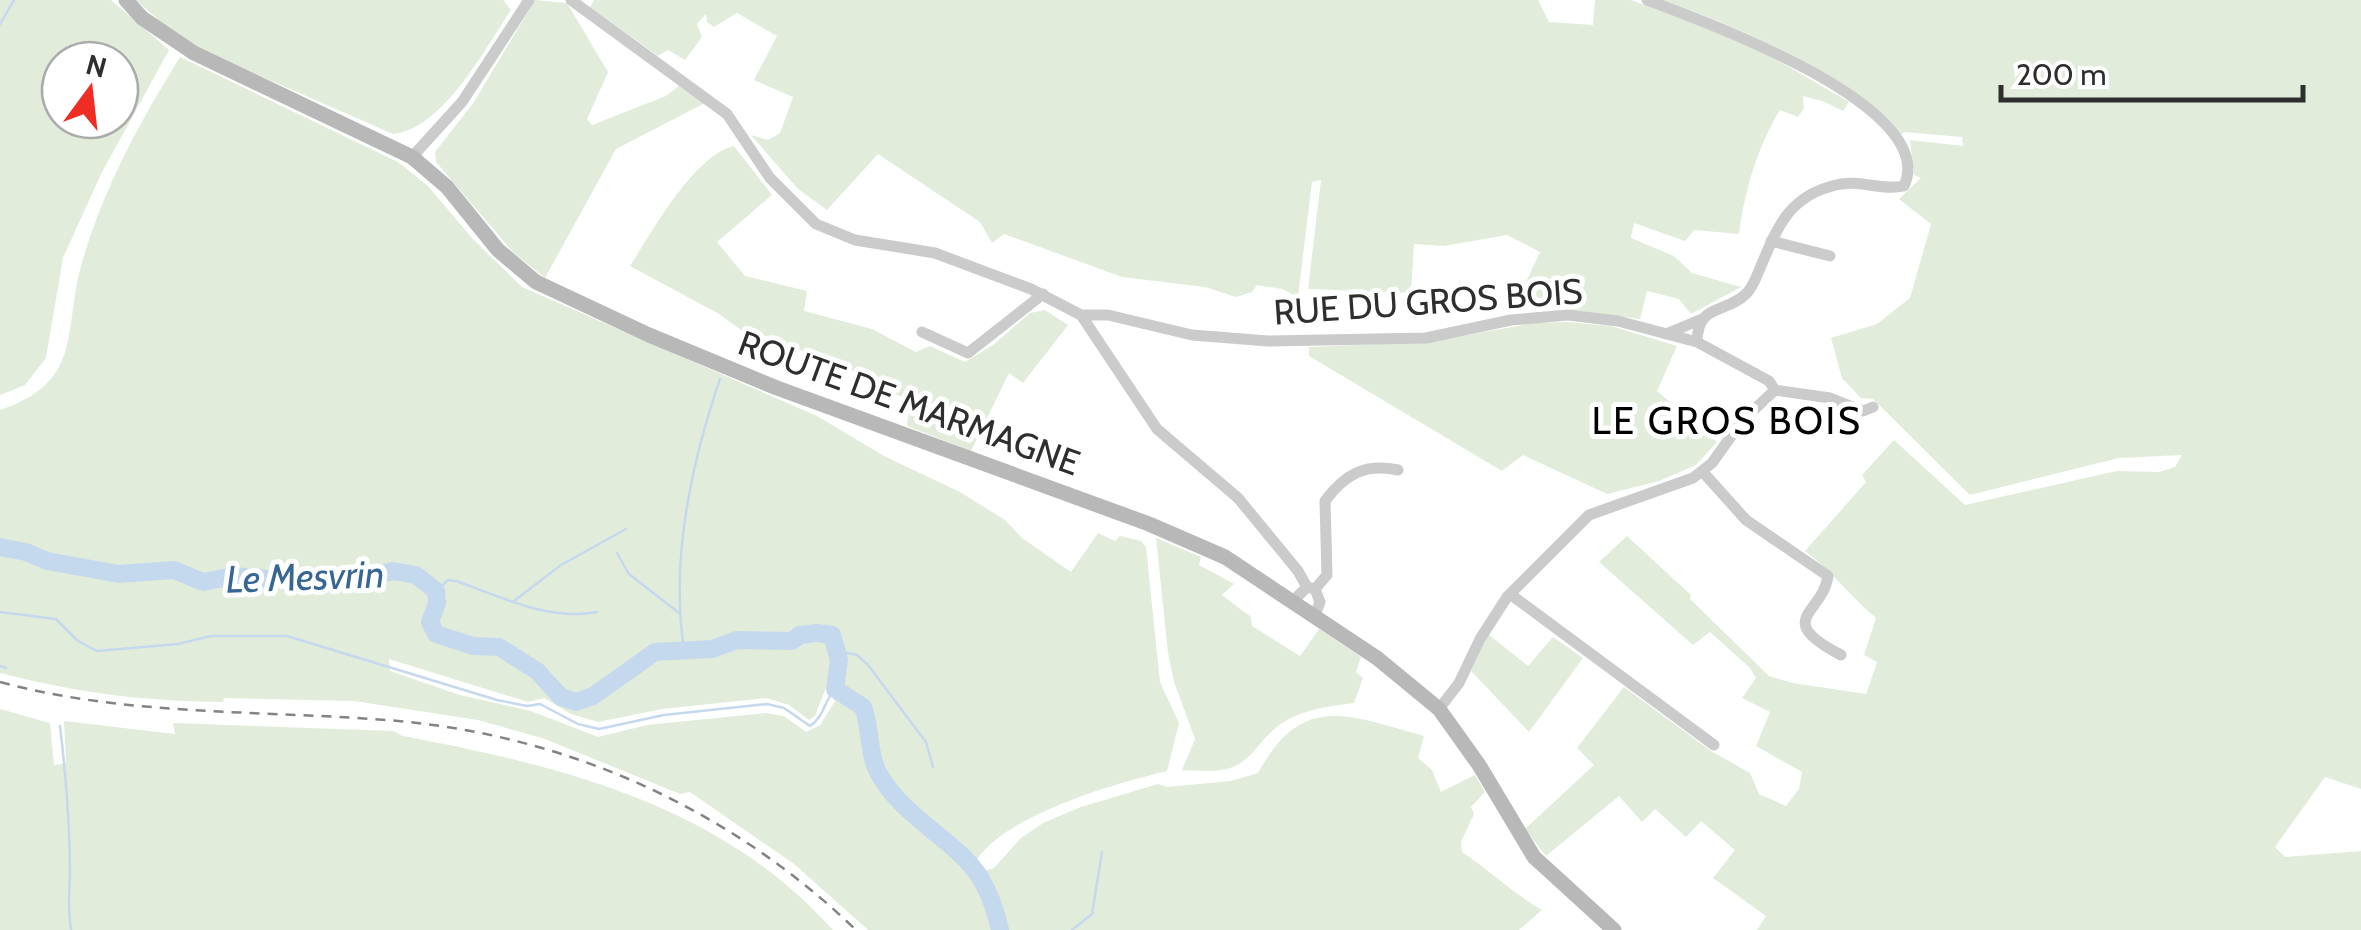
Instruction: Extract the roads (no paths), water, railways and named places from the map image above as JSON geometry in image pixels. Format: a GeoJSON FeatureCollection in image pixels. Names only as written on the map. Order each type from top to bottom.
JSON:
{"type":"FeatureCollection","features":[{"type":"Feature","properties":{"kind":"main road","name":"ROUTE DE MARMAGNE"},"geometry":{"type":"LineString","coordinates":[[126,0],[142,18],[194,53],[412,158],[448,187],[498,250],[536,282],[649,335],[777,388],[1178,535],[1225,557],[1294,600],[1378,658],[1439,710],[1479,765],[1534,857],[1614,930]]}},
{"type":"Feature","properties":{"kind":"street"},"geometry":{"type":"LineString","coordinates":[[412,158],[462,102],[528,0]]}},
{"type":"Feature","properties":{"kind":"street"},"geometry":{"type":"LineString","coordinates":[[571,0],[727,114],[770,178],[816,224],[855,240],[935,253],[1043,294],[1081,316],[1157,429],[1238,498],[1311,588],[1320,602],[1316,615]]}},
{"type":"Feature","properties":{"kind":"street"},"geometry":{"type":"LineString","coordinates":[[1648,0],[1786,57],[1882,118],[1901,142],[1909,176],[1904,186],[1890,189],[1852,183],[1818,192],[1790,208],[1752,288],[1702,319],[1666,334]]}},
{"type":"Feature","properties":{"kind":"street"},"geometry":{"type":"LineString","coordinates":[[1772,241],[1830,256]]}},
{"type":"Feature","properties":{"kind":"street"},"geometry":{"type":"LineString","coordinates":[[922,332],[968,353],[1043,294]]}},
{"type":"Feature","properties":{"kind":"street","name":"RUE DU GROS BOIS"},"geometry":{"type":"LineString","coordinates":[[1081,316],[1108,314],[1192,334],[1268,341],[1426,338],[1511,320],[1568,316],[1618,321],[1697,342],[1769,382],[1774,390]]}},
{"type":"Feature","properties":{"kind":"street"},"geometry":{"type":"LineString","coordinates":[[1697,342],[1702,319]]}},
{"type":"Feature","properties":{"kind":"street"},"geometry":{"type":"LineString","coordinates":[[1439,710],[1510,594],[1589,515],[1693,478],[1712,463],[1742,421],[1774,390],[1830,398],[1863,411],[1873,408]]}},
{"type":"Feature","properties":{"kind":"street"},"geometry":{"type":"LineString","coordinates":[[1294,600],[1327,575],[1325,501],[1348,475],[1362,469],[1381,466],[1398,470]]}},
{"type":"Feature","properties":{"kind":"street"},"geometry":{"type":"LineString","coordinates":[[1702,471],[1746,520],[1828,576],[1808,611],[1807,628],[1812,638],[1840,655]]}},
{"type":"Feature","properties":{"kind":"street"},"geometry":{"type":"LineString","coordinates":[[1510,594],[1714,746]]}},
{"type":"Feature","properties":{"kind":"waterway"},"geometry":{"type":"LineString","coordinates":[[0,24],[14,0]]}},
{"type":"Feature","properties":{"kind":"waterway"},"geometry":{"type":"LineString","coordinates":[[684,649],[680,581],[686,512],[700,444],[720,379]]}},
{"type":"Feature","properties":{"kind":"waterway"},"geometry":{"type":"LineString","coordinates":[[514,601],[561,565],[626,529]]}},
{"type":"Feature","properties":{"kind":"waterway","name":"Le Mesvrin"},"geometry":{"type":"LineString","coordinates":[[0,547],[47,561],[119,574],[174,570],[203,582],[234,576],[298,582],[325,577],[352,582],[393,571],[416,575],[436,591],[437,603],[430,622],[436,634],[473,646],[499,647],[537,671],[561,697],[576,702],[593,696],[655,652],[712,649],[737,640],[792,641],[800,635],[832,635],[839,660],[835,689],[863,707],[879,774],[903,804],[971,865],[988,892],[1000,930]]}},
{"type":"Feature","properties":{"kind":"waterway"},"geometry":{"type":"LineString","coordinates":[[617,553],[629,574],[679,613]]}},
{"type":"Feature","properties":{"kind":"waterway"},"geometry":{"type":"LineString","coordinates":[[436,591],[448,580],[456,581],[543,610],[597,612]]}},
{"type":"Feature","properties":{"kind":"waterway"},"geometry":{"type":"LineString","coordinates":[[0,612],[56,619],[78,641],[97,651],[178,644],[211,636],[287,636],[497,700],[527,706],[540,704],[578,724],[599,729],[664,715],[767,704],[784,708],[810,726],[835,689]]}},
{"type":"Feature","properties":{"kind":"waterway"},"geometry":{"type":"LineString","coordinates":[[839,651],[857,655],[868,665],[926,742],[933,767]]}},
{"type":"Feature","properties":{"kind":"waterway"},"geometry":{"type":"LineString","coordinates":[[0,666],[6,668]]}},
{"type":"Feature","properties":{"kind":"waterway"},"geometry":{"type":"LineString","coordinates":[[60,726],[71,930]]}},
{"type":"Feature","properties":{"kind":"waterway"},"geometry":{"type":"LineString","coordinates":[[1072,930],[1092,914],[1102,852]]}},
{"type":"Feature","properties":{"kind":"railway"},"geometry":{"type":"LineString","coordinates":[[0,682],[95,701],[386,720],[516,741],[579,760],[698,813],[806,886],[856,930]]}},
{"type":"Feature","properties":{"kind":"district","name":"LE GROS BOIS"},"geometry":{"type":"Point","coordinates":[1727,421]}}]}
